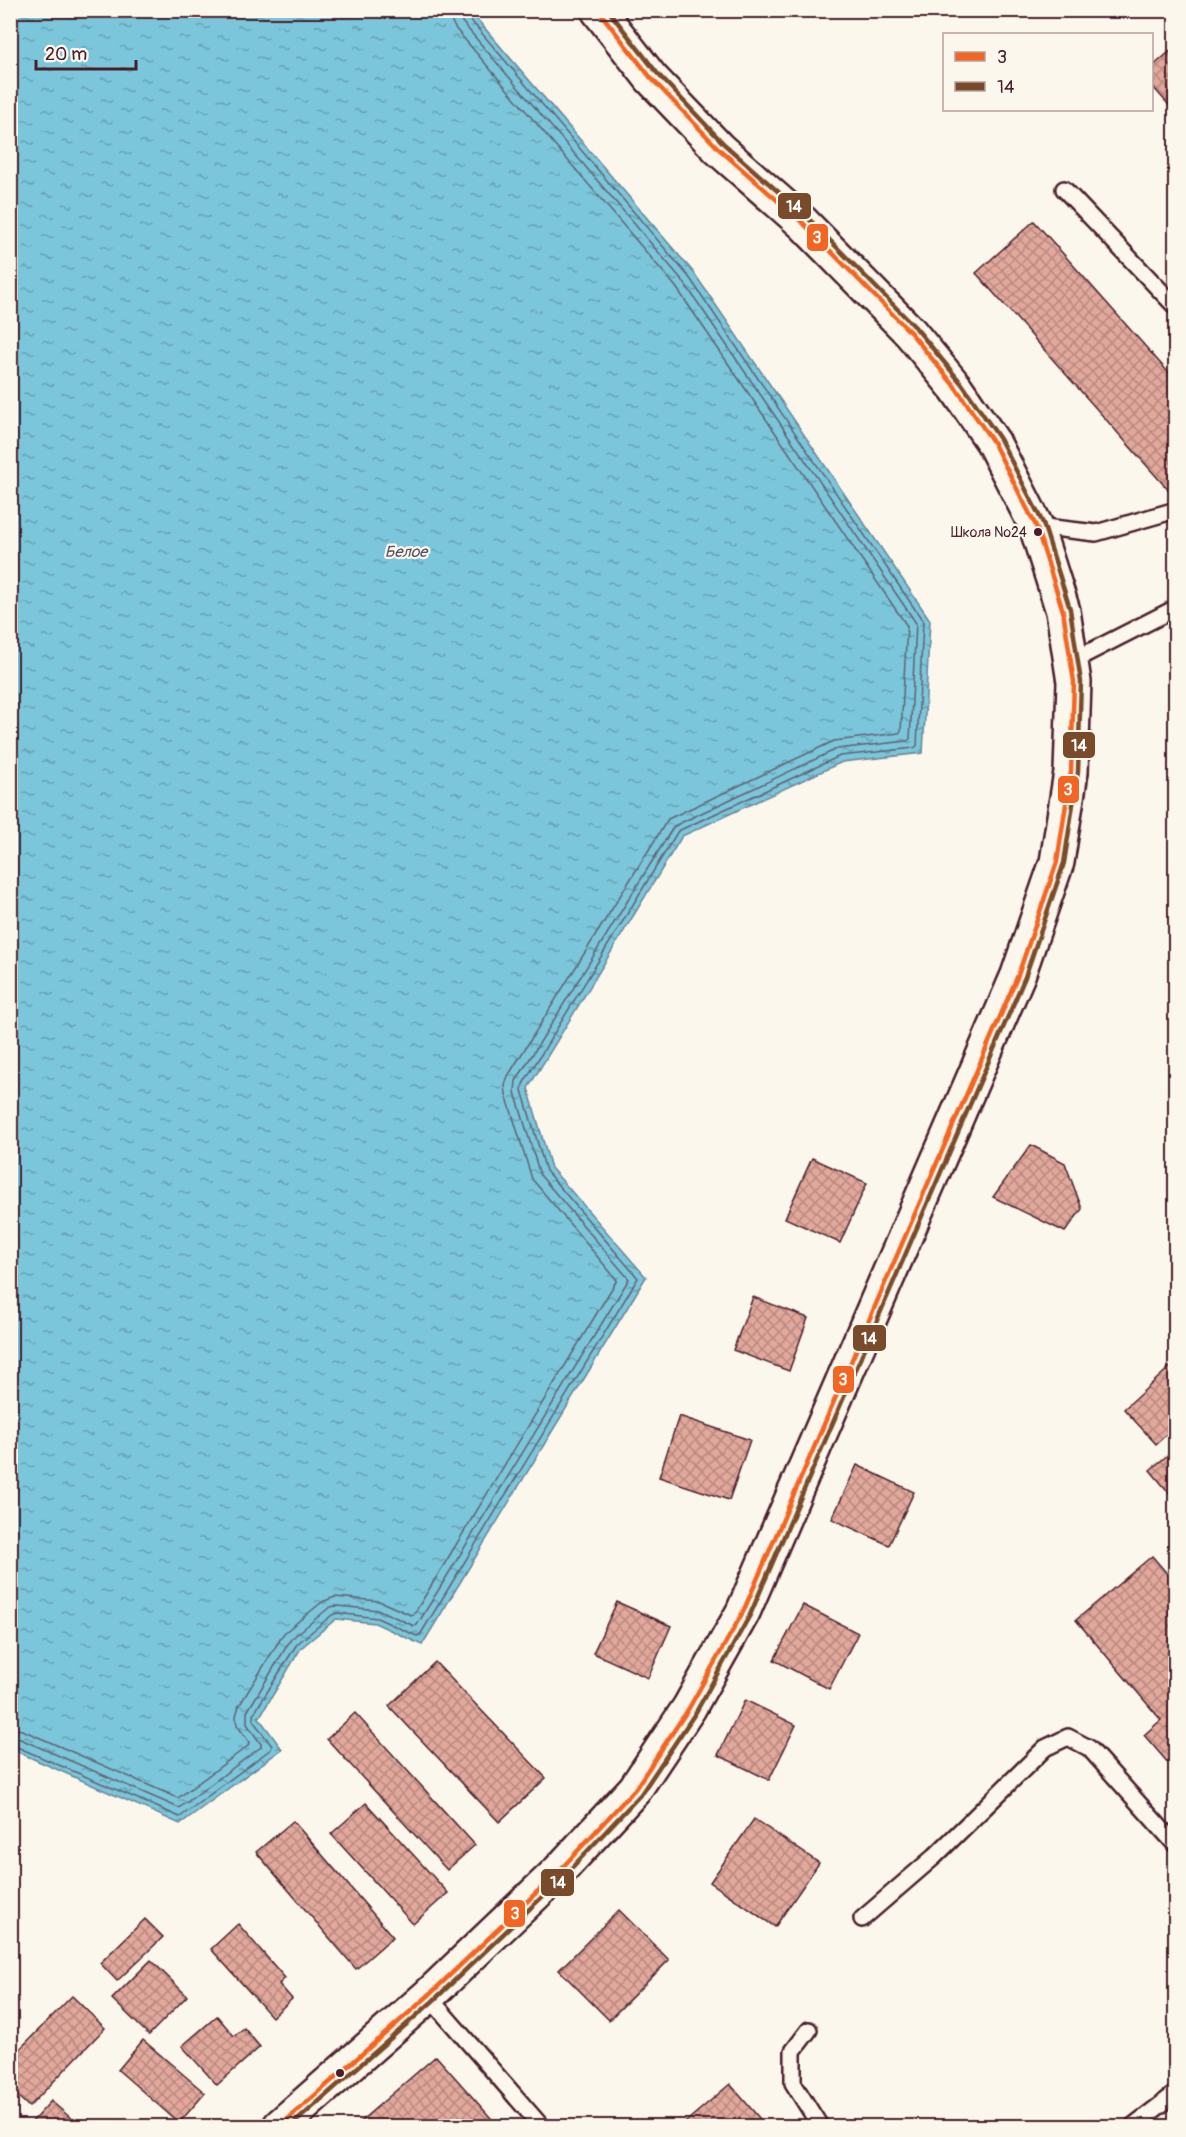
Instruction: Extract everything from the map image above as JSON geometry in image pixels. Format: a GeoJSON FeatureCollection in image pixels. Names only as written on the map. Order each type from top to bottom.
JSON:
{"type":"FeatureCollection","features":[{"type":"Feature","properties":{"kind":"street"},"geometry":{"type":"LineString","coordinates":[[280,2127],[428,1996],[559,1871],[635,1789],[689,1708],[743,1612],[1018,975],[1058,862],[1071,772],[1074,682],[1063,611],[1036,526],[993,442],[956,388],[910,332],[803,223],[719,149],[651,78],[598,10]]}},
{"type":"Feature","properties":{"kind":"lane"},"geometry":{"type":"LineString","coordinates":[[1064,189],[1176,307]]}},
{"type":"Feature","properties":{"kind":"lane"},"geometry":{"type":"LineString","coordinates":[[1036,526],[1096,533],[1176,510]]}},
{"type":"Feature","properties":{"kind":"lane"},"geometry":{"type":"LineString","coordinates":[[1071,663],[1176,608]]}},
{"type":"Feature","properties":{"kind":"lane"},"geometry":{"type":"LineString","coordinates":[[862,1919],[935,1856],[1045,1748],[1068,1737],[1089,1749],[1176,1845]]}},
{"type":"Feature","properties":{"kind":"lane"},"geometry":{"type":"LineString","coordinates":[[428,1996],[541,2127]]}},
{"type":"Feature","properties":{"kind":"lane"},"geometry":{"type":"LineString","coordinates":[[809,2030],[793,2051],[793,2082],[820,2127]]}},
{"type":"Feature","properties":{"kind":"lane"},"geometry":{"type":"LineString","coordinates":[[1133,2127],[1176,2093]]}},
{"type":"Feature","properties":{"kind":"water","name":"Белое"},"geometry":{"type":"Polygon","coordinates":[[[11,10],[470,11],[694,273],[930,620],[923,753],[842,762],[682,836],[528,1088],[551,1168],[646,1277],[422,1645],[375,1623],[336,1619],[301,1648],[259,1718],[282,1749],[180,1824],[11,1749],[11,10]]]}},
{"type":"Feature","properties":{"kind":"building"},"geometry":{"type":"Polygon","coordinates":[[[1176,46],[1176,113],[1153,87],[1153,66],[1176,46]]]}},
{"type":"Feature","properties":{"kind":"building"},"geometry":{"type":"Polygon","coordinates":[[[1034,221],[1176,381],[1176,489],[1171,493],[976,273],[1034,221]]]}},
{"type":"Feature","properties":{"kind":"building"},"geometry":{"type":"Polygon","coordinates":[[[1031,1145],[1065,1163],[1082,1209],[1065,1232],[993,1197],[1031,1145]]]}},
{"type":"Feature","properties":{"kind":"building"},"geometry":{"type":"Polygon","coordinates":[[[812,1158],[867,1183],[840,1243],[785,1218],[812,1158]]]}},
{"type":"Feature","properties":{"kind":"building"},"geometry":{"type":"Polygon","coordinates":[[[753,1297],[808,1318],[789,1371],[733,1350],[753,1297]]]}},
{"type":"Feature","properties":{"kind":"building"},"geometry":{"type":"Polygon","coordinates":[[[1170,1367],[1176,1373],[1176,1426],[1156,1444],[1124,1409],[1170,1367]]]}},
{"type":"Feature","properties":{"kind":"building"},"geometry":{"type":"Polygon","coordinates":[[[679,1416],[750,1440],[729,1500],[659,1477],[679,1416]]]}},
{"type":"Feature","properties":{"kind":"building"},"geometry":{"type":"Polygon","coordinates":[[[1176,1448],[1176,1501],[1150,1470],[1176,1448]]]}},
{"type":"Feature","properties":{"kind":"building"},"geometry":{"type":"Polygon","coordinates":[[[857,1465],[914,1492],[889,1545],[832,1519],[857,1465]]]}},
{"type":"Feature","properties":{"kind":"building"},"geometry":{"type":"Polygon","coordinates":[[[1152,1556],[1176,1584],[1176,1772],[1144,1735],[1161,1720],[1076,1620],[1152,1556]]]}},
{"type":"Feature","properties":{"kind":"building"},"geometry":{"type":"Polygon","coordinates":[[[617,1602],[671,1626],[648,1678],[593,1653],[617,1602]]]}},
{"type":"Feature","properties":{"kind":"building"},"geometry":{"type":"Polygon","coordinates":[[[803,1605],[858,1633],[829,1689],[774,1660],[803,1605]]]}},
{"type":"Feature","properties":{"kind":"building"},"geometry":{"type":"Polygon","coordinates":[[[435,1662],[546,1778],[499,1822],[389,1706],[435,1662]]]}},
{"type":"Feature","properties":{"kind":"building"},"geometry":{"type":"Polygon","coordinates":[[[745,1700],[796,1725],[769,1780],[718,1755],[745,1700]]]}},
{"type":"Feature","properties":{"kind":"building"},"geometry":{"type":"Polygon","coordinates":[[[355,1713],[475,1845],[447,1870],[327,1739],[355,1713]]]}},
{"type":"Feature","properties":{"kind":"building"},"geometry":{"type":"Polygon","coordinates":[[[366,1803],[448,1893],[413,1924],[331,1834],[366,1803]]]}},
{"type":"Feature","properties":{"kind":"building"},"geometry":{"type":"Polygon","coordinates":[[[754,1819],[819,1863],[775,1927],[710,1882],[754,1819]]]}},
{"type":"Feature","properties":{"kind":"building"},"geometry":{"type":"Polygon","coordinates":[[[293,1821],[393,1937],[356,1969],[256,1852],[293,1821]]]}},
{"type":"Feature","properties":{"kind":"building"},"geometry":{"type":"Polygon","coordinates":[[[619,1910],[669,1960],[609,2020],[559,1970],[619,1910]]]}},
{"type":"Feature","properties":{"kind":"building"},"geometry":{"type":"Polygon","coordinates":[[[145,1919],[163,1937],[117,1981],[100,1963],[145,1919]]]}},
{"type":"Feature","properties":{"kind":"building"},"geometry":{"type":"Polygon","coordinates":[[[238,1924],[285,1978],[279,1984],[292,1999],[272,2017],[211,1949],[238,1924]]]}},
{"type":"Feature","properties":{"kind":"building"},"geometry":{"type":"Polygon","coordinates":[[[151,1960],[187,1996],[149,2035],[112,1999],[151,1960]]]}},
{"type":"Feature","properties":{"kind":"building"},"geometry":{"type":"Polygon","coordinates":[[[72,1996],[105,2028],[29,2107],[10,2089],[10,2059],[72,1996]]]}},
{"type":"Feature","properties":{"kind":"building"},"geometry":{"type":"Polygon","coordinates":[[[217,2016],[234,2036],[244,2028],[260,2047],[217,2085],[182,2046],[217,2016]]]}},
{"type":"Feature","properties":{"kind":"building"},"geometry":{"type":"Polygon","coordinates":[[[143,2040],[205,2093],[179,2123],[118,2070],[143,2040]]]}},
{"type":"Feature","properties":{"kind":"building"},"geometry":{"type":"Polygon","coordinates":[[[436,2056],[498,2126],[355,2126],[436,2056]]]}},
{"type":"Feature","properties":{"kind":"building"},"geometry":{"type":"Polygon","coordinates":[[[730,2084],[766,2126],[681,2126],[730,2084]]]}},
{"type":"Feature","properties":{"kind":"building"},"geometry":{"type":"Polygon","coordinates":[[[51,2101],[80,2126],[32,2126],[30,2124],[51,2101]]]}},
{"type":"Feature","properties":{"kind":"transit line","name":"3"},"geometry":{"type":"LineString","coordinates":[[280,2126],[428,1996],[559,1871],[635,1789],[689,1708],[743,1612],[1018,975],[1057,862],[1071,772],[1074,682],[1063,611],[1036,526],[993,442],[956,388],[910,332],[803,223],[719,149],[651,78],[598,10]]}},
{"type":"Feature","properties":{"kind":"transit line","name":"14"},"geometry":{"type":"LineString","coordinates":[[291,2126],[433,2001],[564,1876],[641,1794],[696,1712],[750,1615],[1025,977],[1064,863],[1078,772],[1081,682],[1070,609],[1043,523],[1000,439],[962,384],[915,327],[808,218],[724,144],[657,73],[608,10]]}},
{"type":"Feature","properties":{"kind":"place","name":"Школа №24"},"geometry":{"type":"Point","coordinates":[1038,532]}}]}
